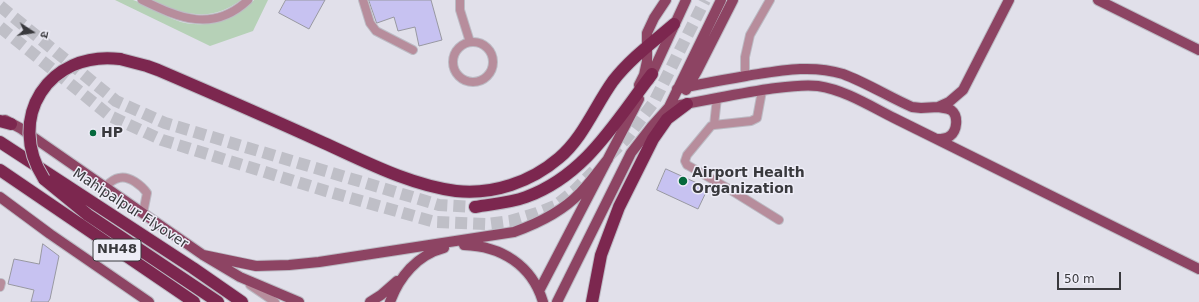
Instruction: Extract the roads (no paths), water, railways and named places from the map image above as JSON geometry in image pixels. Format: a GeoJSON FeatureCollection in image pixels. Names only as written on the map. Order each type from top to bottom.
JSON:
{"type":"FeatureCollection","features":[{"type":"Feature","properties":{"kind":"highway"},"geometry":{"type":"LineString","coordinates":[[218,302],[88,215],[44,179],[38,169],[30,148],[30,125],[34,108],[41,93],[48,83],[65,69],[86,60],[109,58],[147,66],[224,98],[389,172],[440,188],[458,191],[476,191],[512,185],[544,169],[559,158],[572,146],[614,80],[634,58],[674,24]]}},
{"type":"Feature","properties":{"kind":"highway"},"geometry":{"type":"LineString","coordinates":[[475,207],[524,197],[548,187],[567,175],[602,140],[652,74]]}},
{"type":"Feature","properties":{"kind":"highway"},"geometry":{"type":"LineString","coordinates":[[592,302],[601,255],[619,207],[653,139],[677,106]]}},
{"type":"Feature","properties":{"kind":"highway","name":"Mahipalpur Flyover"},"geometry":{"type":"LineString","coordinates":[[0,142],[193,268],[242,302]]}},
{"type":"Feature","properties":{"kind":"highway","name":"NH48"},"geometry":{"type":"LineString","coordinates":[[0,170],[194,302]]}},
{"type":"Feature","properties":{"kind":"main road"},"geometry":{"type":"LineString","coordinates":[[634,96],[644,75],[647,61],[647,33],[654,18],[666,0]]}},
{"type":"Feature","properties":{"kind":"main road"},"geometry":{"type":"LineString","coordinates":[[539,291],[652,74],[686,0]]}},
{"type":"Feature","properties":{"kind":"main road"},"geometry":{"type":"LineString","coordinates":[[677,106],[677,90],[721,0]]}},
{"type":"Feature","properties":{"kind":"main road"},"geometry":{"type":"LineString","coordinates":[[557,302],[631,153],[652,126],[677,106],[734,0]]}},
{"type":"Feature","properties":{"kind":"main road"},"geometry":{"type":"LineString","coordinates":[[1098,0],[1199,50]]}},
{"type":"Feature","properties":{"kind":"main road"},"geometry":{"type":"LineString","coordinates":[[938,107],[952,100],[963,90],[1007,1]]}},
{"type":"Feature","properties":{"kind":"main road"},"geometry":{"type":"LineString","coordinates":[[677,90],[799,68],[828,71],[857,80],[912,107],[938,107],[951,111],[956,119],[954,131],[950,136],[944,139],[937,139]]}},
{"type":"Feature","properties":{"kind":"main road"},"geometry":{"type":"LineString","coordinates":[[677,106],[762,90],[802,85],[830,89],[856,99],[1199,269]]}},
{"type":"Feature","properties":{"kind":"main road"},"geometry":{"type":"LineString","coordinates":[[0,117],[5,123],[20,128],[203,254],[240,277],[299,302]]}},
{"type":"Feature","properties":{"kind":"main road"},"geometry":{"type":"LineString","coordinates":[[203,254],[256,266],[290,265],[319,262],[514,232],[539,223],[562,209],[580,193],[608,159]]}},
{"type":"Feature","properties":{"kind":"main road"},"geometry":{"type":"LineString","coordinates":[[0,197],[50,234],[149,302]]}},
{"type":"Feature","properties":{"kind":"main road"},"geometry":{"type":"LineString","coordinates":[[370,302],[381,295],[423,258],[440,249],[463,245],[484,246],[504,254],[517,262],[528,273],[539,291],[543,302]]}},
{"type":"Feature","properties":{"kind":"main road"},"geometry":{"type":"LineString","coordinates":[[390,302],[400,281],[408,270]]}},
{"type":"Feature","properties":{"kind":"street"},"geometry":{"type":"LineString","coordinates":[[142,0],[181,17],[200,20],[216,18],[230,13],[248,0]]}},
{"type":"Feature","properties":{"kind":"street"},"geometry":{"type":"LineString","coordinates":[[363,0],[370,23],[376,31],[413,50]]}},
{"type":"Feature","properties":{"kind":"street"},"geometry":{"type":"LineString","coordinates":[[460,0],[460,10],[470,42]]}},
{"type":"Feature","properties":{"kind":"street"},"geometry":{"type":"LineString","coordinates":[[745,77],[745,57],[750,35],[770,0]]}},
{"type":"Feature","properties":{"kind":"street"},"geometry":{"type":"LineString","coordinates":[[470,42],[477,42],[484,45],[490,50],[492,58],[493,66],[489,73],[484,79],[476,82],[469,82],[461,79],[453,66],[453,58],[456,50],[462,45],[470,42]]}},
{"type":"Feature","properties":{"kind":"street"},"geometry":{"type":"LineString","coordinates":[[714,125],[751,121],[756,118],[762,90]]}},
{"type":"Feature","properties":{"kind":"street"},"geometry":{"type":"LineString","coordinates":[[717,98],[714,125],[687,155],[685,158],[685,163],[779,220]]}},
{"type":"Feature","properties":{"kind":"street"},"geometry":{"type":"LineString","coordinates":[[105,187],[113,180],[120,177],[130,179],[147,193],[143,213]]}},
{"type":"Feature","properties":{"kind":"street"},"geometry":{"type":"LineString","coordinates":[[240,277],[275,302]]}},
{"type":"Feature","properties":{"kind":"tunnel"},"geometry":{"type":"LineString","coordinates":[[610,155],[626,139],[654,102],[705,0]]}},
{"type":"Feature","properties":{"kind":"tunnel"},"geometry":{"type":"LineString","coordinates":[[0,6],[116,101],[165,123],[439,205],[475,207]]}},
{"type":"Feature","properties":{"kind":"tunnel"},"geometry":{"type":"LineString","coordinates":[[0,27],[110,116],[162,140],[326,191],[435,222],[487,224],[510,221],[537,213],[555,206],[575,190],[594,171]]}},
{"type":"Feature","properties":{"kind":"place","name":"HP"},"geometry":{"type":"Point","coordinates":[93,133]}},
{"type":"Feature","properties":{"kind":"place","name":"Airport Health Organization"},"geometry":{"type":"Point","coordinates":[683,181]}}]}
